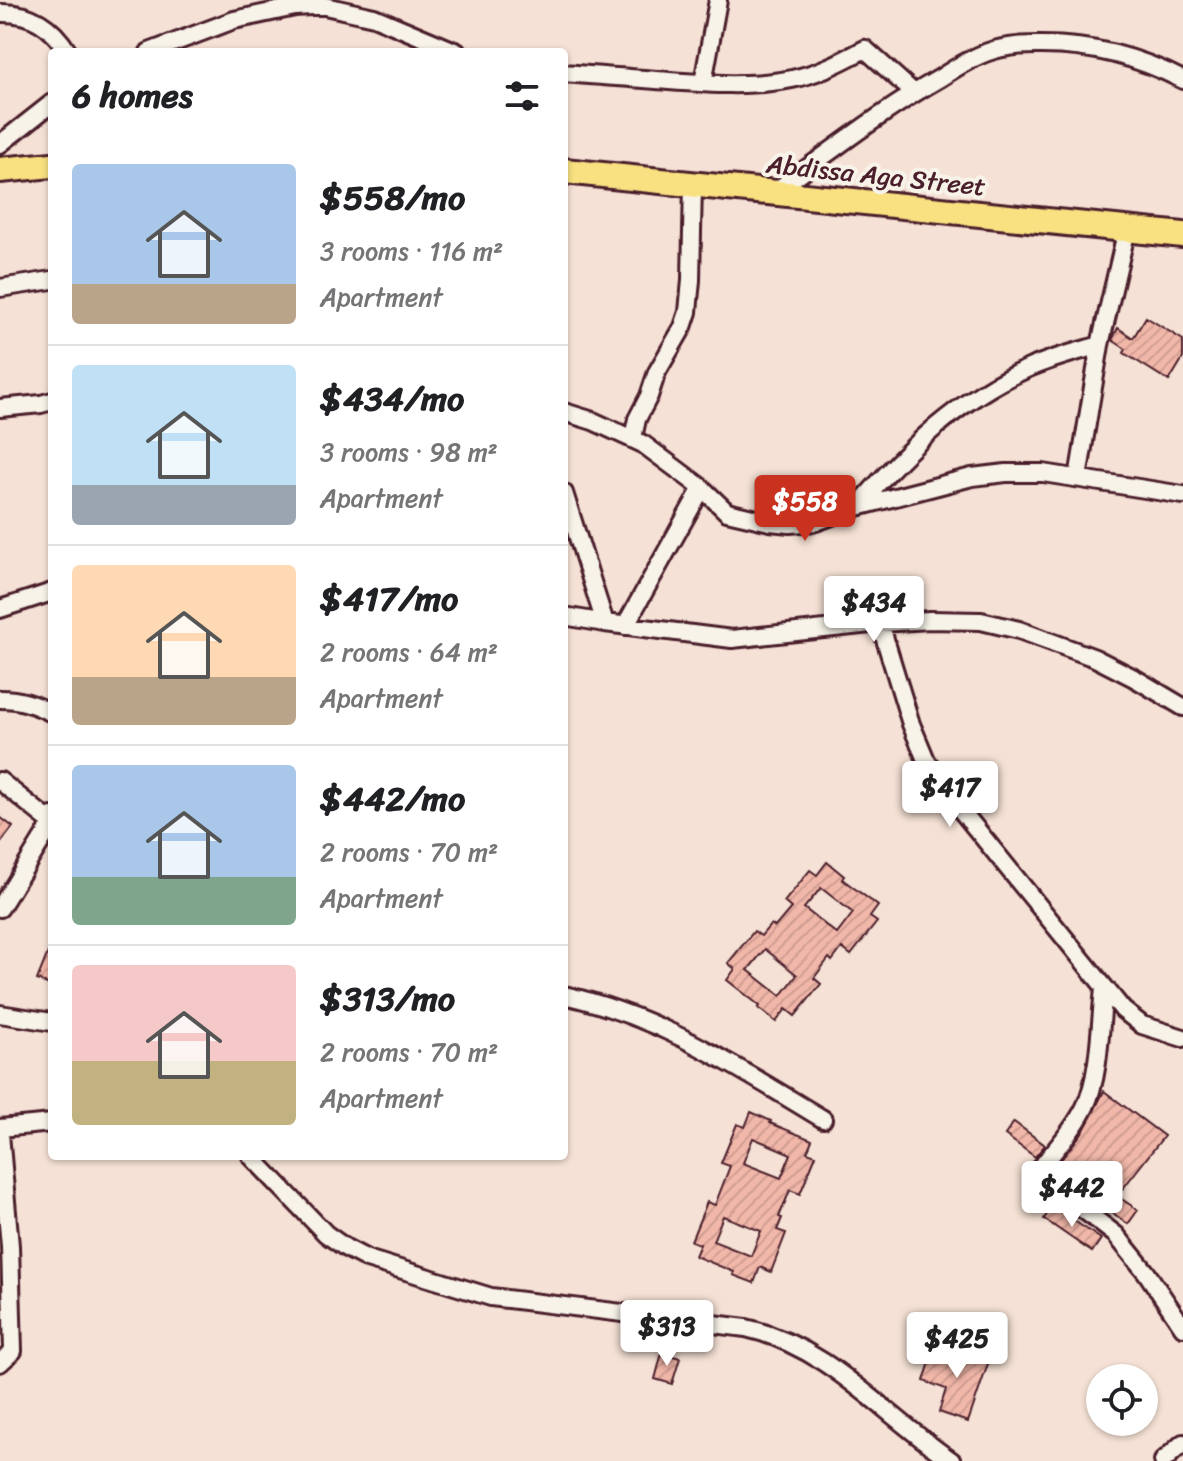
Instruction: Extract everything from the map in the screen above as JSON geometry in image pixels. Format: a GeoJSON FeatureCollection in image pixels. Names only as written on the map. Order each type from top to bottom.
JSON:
{"type":"FeatureCollection","features":[{"type":"Feature","properties":{"kind":"highway"},"geometry":{"type":"LineString","coordinates":[[0,170],[48,165]]}},
{"type":"Feature","properties":{"kind":"highway","name":"Abdissa Aga Street"},"geometry":{"type":"LineString","coordinates":[[568,171],[1183,235]]}},
{"type":"Feature","properties":{"kind":"street"},"geometry":{"type":"LineString","coordinates":[[703,83],[718,0]]}},
{"type":"Feature","properties":{"kind":"street"},"geometry":{"type":"LineString","coordinates":[[160,48],[234,20],[295,7],[325,6],[360,6],[383,20],[448,48]]}},
{"type":"Feature","properties":{"kind":"street"},"geometry":{"type":"LineString","coordinates":[[7,9],[47,26],[65,48]]}},
{"type":"Feature","properties":{"kind":"street"},"geometry":{"type":"LineString","coordinates":[[774,192],[914,93],[976,56],[1013,46],[1069,45],[1134,58],[1183,80]]}},
{"type":"Feature","properties":{"kind":"street"},"geometry":{"type":"LineString","coordinates":[[568,73],[703,83],[753,83],[793,79],[865,49],[914,93]]}},
{"type":"Feature","properties":{"kind":"street"},"geometry":{"type":"LineString","coordinates":[[0,144],[48,106]]}},
{"type":"Feature","properties":{"kind":"street"},"geometry":{"type":"LineString","coordinates":[[633,438],[637,419],[657,372],[683,327],[688,312],[693,184]]}},
{"type":"Feature","properties":{"kind":"street"},"geometry":{"type":"LineString","coordinates":[[1078,478],[1100,345],[1127,229]]}},
{"type":"Feature","properties":{"kind":"street"},"geometry":{"type":"LineString","coordinates":[[0,288],[48,281]]}},
{"type":"Feature","properties":{"kind":"street"},"geometry":{"type":"LineString","coordinates":[[857,507],[911,448],[982,392],[1030,368],[1100,345]]}},
{"type":"Feature","properties":{"kind":"street"},"geometry":{"type":"LineString","coordinates":[[0,408],[48,402]]}},
{"type":"Feature","properties":{"kind":"street"},"geometry":{"type":"LineString","coordinates":[[568,413],[643,444],[702,488],[727,512],[770,522],[816,522],[857,507],[990,474],[1025,473],[1078,478],[1183,495]]}},
{"type":"Feature","properties":{"kind":"street"},"geometry":{"type":"LineString","coordinates":[[625,626],[702,488]]}},
{"type":"Feature","properties":{"kind":"street"},"geometry":{"type":"LineString","coordinates":[[568,506],[605,623]]}},
{"type":"Feature","properties":{"kind":"street"},"geometry":{"type":"LineString","coordinates":[[0,609],[48,593]]}},
{"type":"Feature","properties":{"kind":"street"},"geometry":{"type":"LineString","coordinates":[[568,617],[732,639],[880,623],[981,621],[1019,630],[1095,658],[1183,707]]}},
{"type":"Feature","properties":{"kind":"street"},"geometry":{"type":"LineString","coordinates":[[880,623],[911,724],[926,760],[952,799],[1123,1010],[1142,1025],[1183,1038]]}},
{"type":"Feature","properties":{"kind":"street"},"geometry":{"type":"LineString","coordinates":[[0,699],[32,703],[48,711]]}},
{"type":"Feature","properties":{"kind":"street"},"geometry":{"type":"LineString","coordinates":[[0,781],[48,822]]}},
{"type":"Feature","properties":{"kind":"street"},"geometry":{"type":"LineString","coordinates":[[0,908],[48,827]]}},
{"type":"Feature","properties":{"kind":"street"},"geometry":{"type":"LineString","coordinates":[[1104,989],[1091,1091],[1077,1120],[1040,1169],[1040,1176],[1116,1235],[1146,1272],[1183,1327]]}},
{"type":"Feature","properties":{"kind":"street"},"geometry":{"type":"LineString","coordinates":[[568,996],[644,1019],[678,1034],[823,1119]]}},
{"type":"Feature","properties":{"kind":"street"},"geometry":{"type":"LineString","coordinates":[[0,1014],[48,1021]]}},
{"type":"Feature","properties":{"kind":"street"},"geometry":{"type":"LineString","coordinates":[[0,1363],[13,1351],[0,1131],[48,1124]]}},
{"type":"Feature","properties":{"kind":"street"},"geometry":{"type":"LineString","coordinates":[[255,1160],[326,1234],[367,1259],[491,1297],[769,1333],[830,1365],[952,1461]]}},
{"type":"Feature","properties":{"kind":"street"},"geometry":{"type":"LineString","coordinates":[[1163,1461],[1183,1443]]}},
{"type":"Feature","properties":{"kind":"building"},"geometry":{"type":"Polygon","coordinates":[[[1146,317],[1183,340],[1183,358],[1169,381],[1124,353],[1126,349],[1112,340],[1118,328],[1133,338],[1146,317]]]}},
{"type":"Feature","properties":{"kind":"building"},"geometry":{"type":"Polygon","coordinates":[[[0,817],[13,827],[0,844],[0,817]]]}},
{"type":"Feature","properties":{"kind":"building"},"geometry":{"type":"Polygon","coordinates":[[[827,862],[844,876],[842,879],[878,906],[870,917],[877,922],[851,955],[842,948],[832,961],[829,958],[814,978],[821,984],[795,1016],[786,1009],[776,1022],[727,980],[735,969],[728,963],[754,931],[761,936],[771,924],[775,927],[791,908],[784,902],[810,870],[817,875],[827,862]],[[821,888],[804,908],[837,934],[853,913],[821,888]],[[765,949],[748,970],[781,996],[797,975],[765,949]]]}},
{"type":"Feature","properties":{"kind":"building"},"geometry":{"type":"Polygon","coordinates":[[[48,952],[48,984],[37,980],[48,952]]]}},
{"type":"Feature","properties":{"kind":"building"},"geometry":{"type":"Polygon","coordinates":[[[1104,1091],[1164,1136],[1117,1196],[1138,1210],[1128,1224],[1053,1170],[1084,1130],[1104,1091]]]}},
{"type":"Feature","properties":{"kind":"building"},"geometry":{"type":"Polygon","coordinates":[[[751,1112],[812,1140],[807,1152],[816,1155],[800,1194],[790,1190],[779,1217],[782,1218],[777,1230],[786,1233],[771,1272],[760,1267],[754,1283],[695,1256],[700,1244],[691,1241],[707,1202],[715,1205],[730,1166],[721,1163],[737,1124],[745,1127],[751,1112]],[[753,1138],[743,1163],[781,1178],[791,1154],[753,1138]],[[723,1216],[713,1241],[751,1256],[761,1231],[723,1216]]]}},
{"type":"Feature","properties":{"kind":"building"},"geometry":{"type":"Polygon","coordinates":[[[1014,1122],[1045,1145],[1035,1157],[1005,1135],[1014,1122]]]}},
{"type":"Feature","properties":{"kind":"building"},"geometry":{"type":"Polygon","coordinates":[[[1052,1206],[1101,1239],[1092,1252],[1044,1219],[1052,1206]]]}},
{"type":"Feature","properties":{"kind":"building"},"geometry":{"type":"Polygon","coordinates":[[[935,1347],[958,1355],[960,1348],[990,1358],[968,1422],[939,1412],[946,1389],[924,1381],[935,1347]]]}},
{"type":"Feature","properties":{"kind":"building"},"geometry":{"type":"Polygon","coordinates":[[[662,1353],[680,1358],[672,1384],[655,1379],[662,1353]]]}}]}
